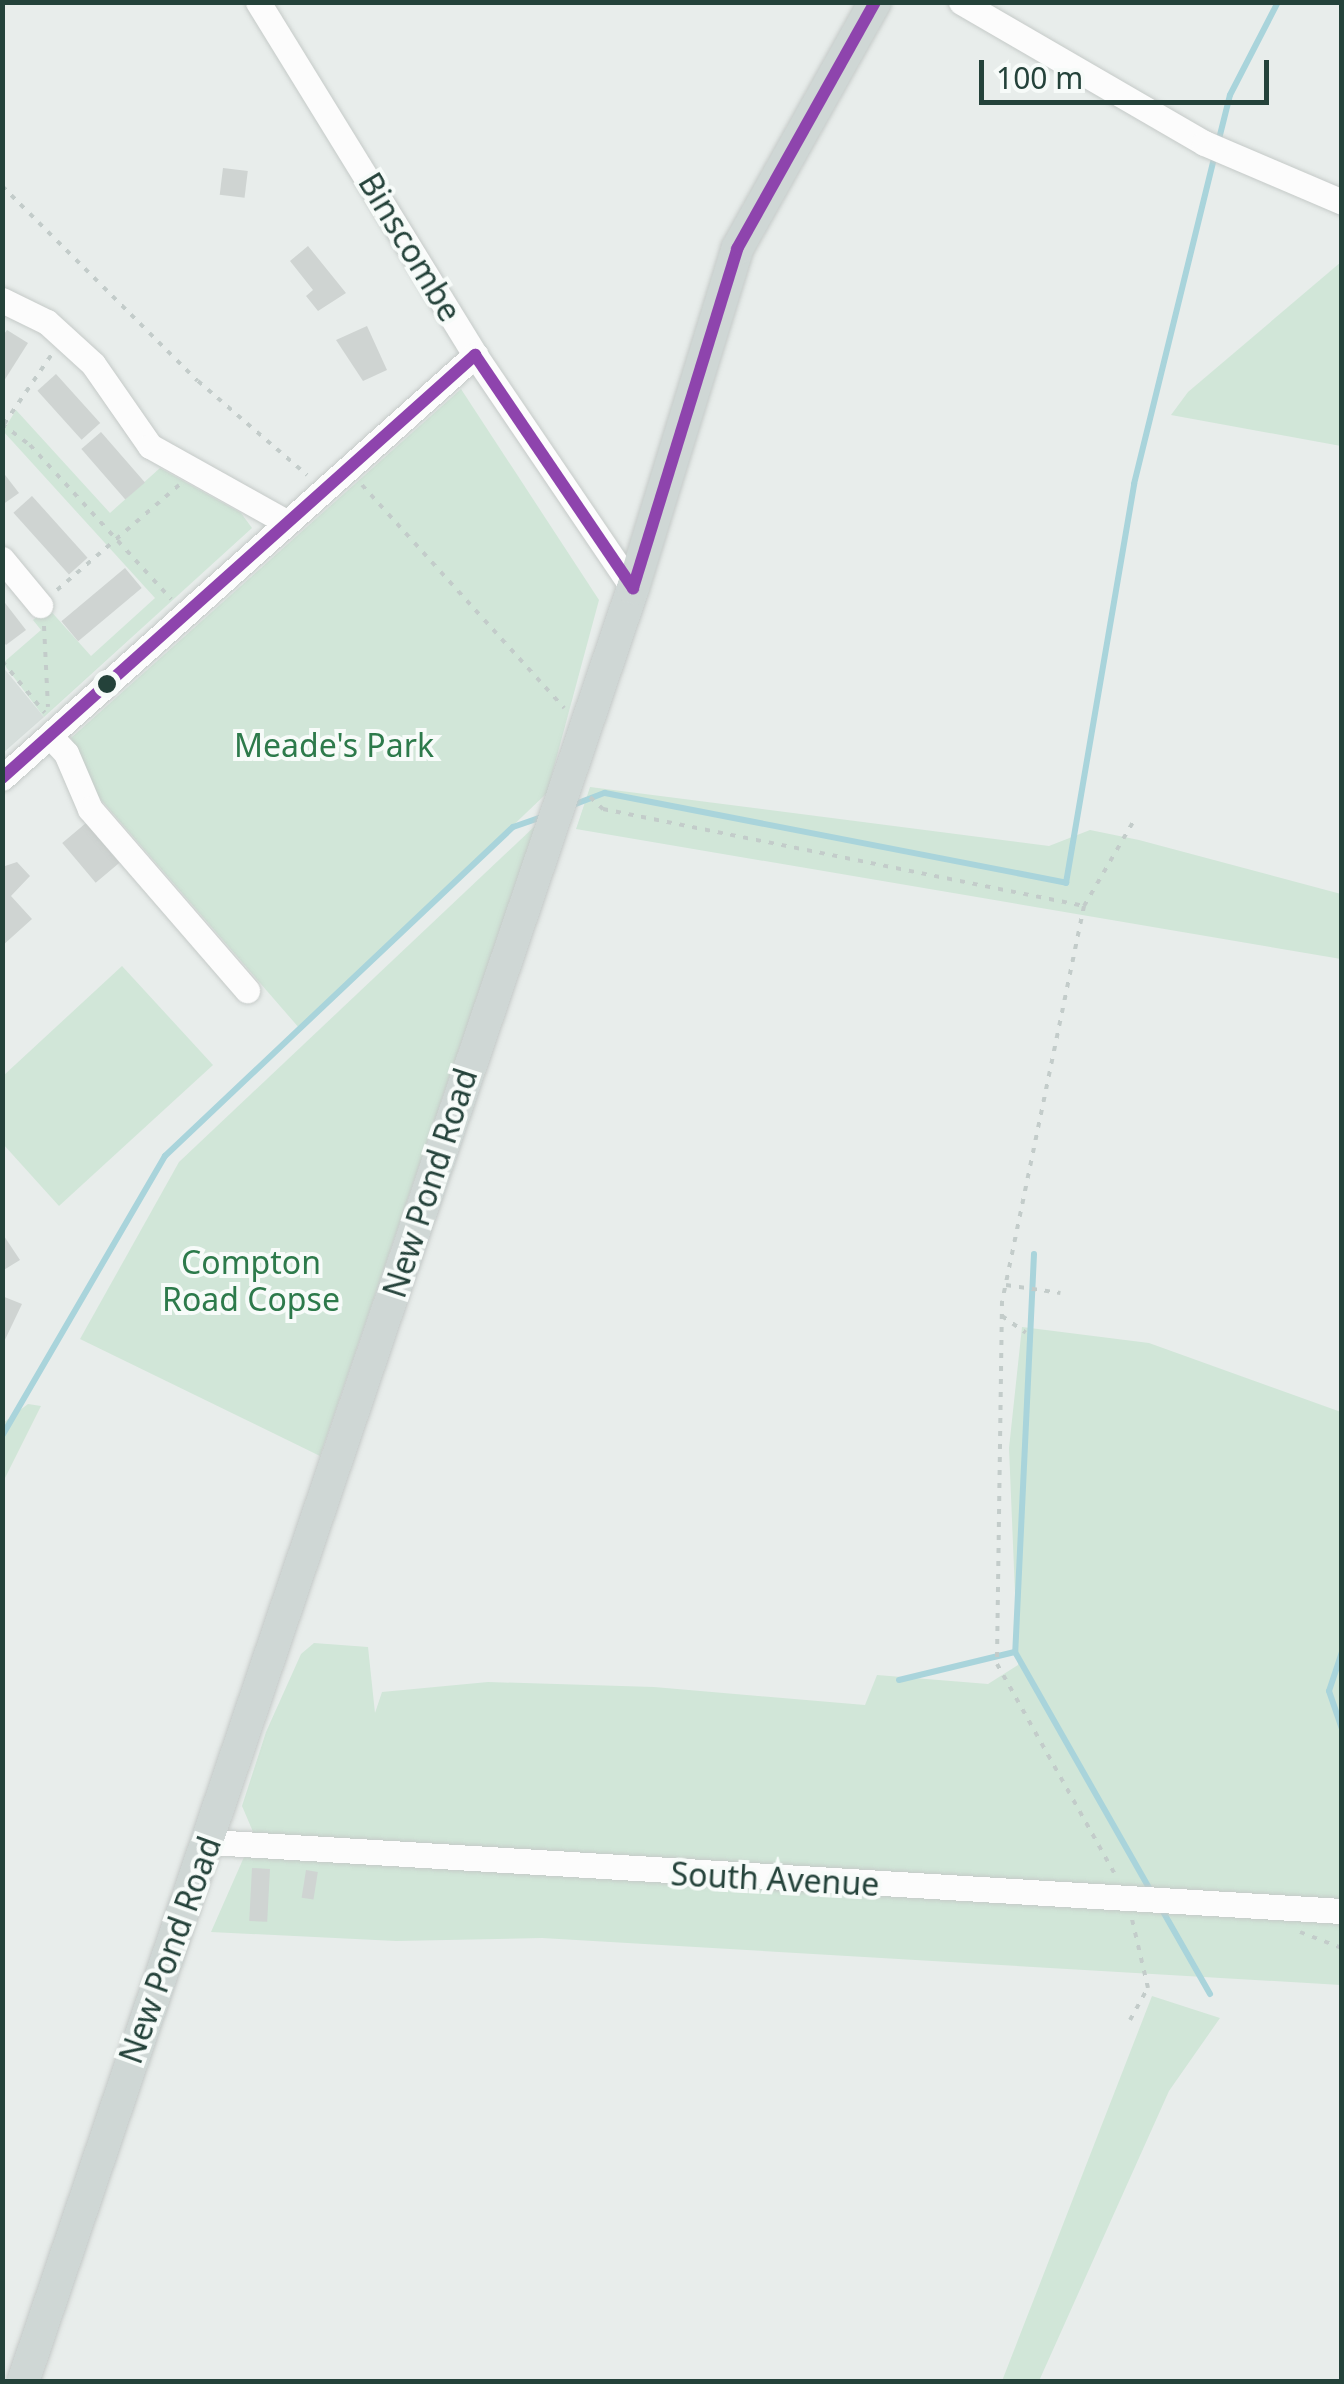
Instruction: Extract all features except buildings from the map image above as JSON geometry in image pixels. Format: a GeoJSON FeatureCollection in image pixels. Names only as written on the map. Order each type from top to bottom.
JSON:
{"type":"FeatureCollection","features":[{"type":"Feature","properties":{"kind":"main road","name":"New Pond Road"},"geometry":{"type":"LineString","coordinates":[[23,2382],[210,1842],[632,588],[737,249],[875,2]]}},
{"type":"Feature","properties":{"kind":"street","name":"Binscombe"},"geometry":{"type":"LineString","coordinates":[[258,2],[475,355],[632,588]]}},
{"type":"Feature","properties":{"kind":"street"},"geometry":{"type":"LineString","coordinates":[[961,2],[1204,143],[1342,202]]}},
{"type":"Feature","properties":{"kind":"street"},"geometry":{"type":"LineString","coordinates":[[2,300],[64,336],[93,364],[150,446],[286,522]]}},
{"type":"Feature","properties":{"kind":"street"},"geometry":{"type":"LineString","coordinates":[[2,778],[49,726],[185,614],[475,355]]}},
{"type":"Feature","properties":{"kind":"street"},"geometry":{"type":"LineString","coordinates":[[2,559],[40,605]]}},
{"type":"Feature","properties":{"kind":"street"},"geometry":{"type":"LineString","coordinates":[[49,726],[90,809],[248,990]]}},
{"type":"Feature","properties":{"kind":"street","name":"South Avenue"},"geometry":{"type":"LineString","coordinates":[[210,1842],[1127,1901],[1342,1911]]}},
{"type":"Feature","properties":{"kind":"path"},"geometry":{"type":"LineString","coordinates":[[2,186],[198,382],[332,480],[358,480],[570,714],[586,718]]}},
{"type":"Feature","properties":{"kind":"path"},"geometry":{"type":"LineString","coordinates":[[64,336],[3,424],[185,614]]}},
{"type":"Feature","properties":{"kind":"path"},"geometry":{"type":"LineString","coordinates":[[49,726],[40,605],[194,472]]}},
{"type":"Feature","properties":{"kind":"path"},"geometry":{"type":"LineString","coordinates":[[2,660],[49,726]]}},
{"type":"Feature","properties":{"kind":"path"},"geometry":{"type":"LineString","coordinates":[[592,798],[602,809],[1084,906]]}},
{"type":"Feature","properties":{"kind":"path"},"geometry":{"type":"LineString","coordinates":[[1130,2020],[1148,1988],[1146,1958],[1127,1901],[996,1664],[1002,1316],[1006,1285],[1084,906],[1136,817]]}},
{"type":"Feature","properties":{"kind":"path"},"geometry":{"type":"LineString","coordinates":[[1006,1285],[1060,1293]]}},
{"type":"Feature","properties":{"kind":"path"},"geometry":{"type":"LineString","coordinates":[[1002,1316],[1026,1332]]}},
{"type":"Feature","properties":{"kind":"shaded area"},"geometry":{"type":"Polygon","coordinates":[[[2,666],[44,717],[3,753],[2,753],[2,666]]]}},
{"type":"Feature","properties":{"kind":"green space"},"geometry":{"type":"Polygon","coordinates":[[[1341,262],[1341,446],[1171,415],[1188,392],[1341,262]]]}},
{"type":"Feature","properties":{"kind":"green space","name":"Meade's Park"},"geometry":{"type":"Polygon","coordinates":[[[461,389],[599,600],[547,793],[300,1029],[96,794],[71,738],[461,389]]]}},
{"type":"Feature","properties":{"kind":"green space"},"geometry":{"type":"Polygon","coordinates":[[[16,410],[110,513],[160,468],[241,513],[252,528],[44,717],[3,663],[41,630],[33,620],[48,608],[91,656],[155,598],[3,431],[16,410]]]}},
{"type":"Feature","properties":{"kind":"green space"},"geometry":{"type":"Polygon","coordinates":[[[590,787],[1049,846],[1090,830],[1139,840],[1341,894],[1341,959],[576,829],[590,787]]]}},
{"type":"Feature","properties":{"kind":"green space","name":"Compton Road Copse"},"geometry":{"type":"Polygon","coordinates":[[[535,826],[320,1456],[80,1339],[179,1162],[535,826]]]}},
{"type":"Feature","properties":{"kind":"green space"},"geometry":{"type":"Polygon","coordinates":[[[122,966],[213,1065],[59,1206],[3,1144],[3,1076],[122,966]]]}},
{"type":"Feature","properties":{"kind":"green space"},"geometry":{"type":"Polygon","coordinates":[[[1022,1327],[1149,1343],[1341,1412],[1341,1985],[542,1938],[396,1941],[211,1932],[244,1857],[332,1860],[257,1841],[242,1806],[266,1732],[301,1654],[314,1643],[368,1647],[375,1713],[382,1692],[488,1682],[654,1687],[865,1705],[877,1675],[988,1684],[1018,1665],[1009,1448],[1022,1327]]]}},
{"type":"Feature","properties":{"kind":"green space"},"geometry":{"type":"Polygon","coordinates":[[[28,1404],[41,1406],[3,1482],[3,1423],[28,1404]]]}},
{"type":"Feature","properties":{"kind":"green space"},"geometry":{"type":"Polygon","coordinates":[[[1152,1996],[1220,2018],[1169,2091],[1039,2381],[1002,2381],[1152,1996]]]}},
{"type":"Feature","properties":{"kind":"waterway"},"geometry":{"type":"LineString","coordinates":[[1218,143],[1230,95],[1278,2]]}},
{"type":"Feature","properties":{"kind":"waterway"},"geometry":{"type":"LineString","coordinates":[[573,805],[605,793],[1066,883],[1134,484],[1215,155]]}},
{"type":"Feature","properties":{"kind":"waterway"},"geometry":{"type":"LineString","coordinates":[[2,1436],[165,1156],[513,827],[542,817]]}},
{"type":"Feature","properties":{"kind":"waterway"},"geometry":{"type":"LineString","coordinates":[[1034,1254],[1015,1652],[1152,1893]]}},
{"type":"Feature","properties":{"kind":"waterway"},"geometry":{"type":"LineString","coordinates":[[899,1680],[1015,1652]]}},
{"type":"Feature","properties":{"kind":"waterway"},"geometry":{"type":"LineString","coordinates":[[1342,1652],[1329,1691],[1342,1729]]}},
{"type":"Feature","properties":{"kind":"waterway"},"geometry":{"type":"LineString","coordinates":[[1161,1908],[1210,1994]]}},
{"type":"Feature","properties":{"kind":"transit line"},"geometry":{"type":"LineString","coordinates":[[633,588],[737,249],[875,2]]}},
{"type":"Feature","properties":{"kind":"transit line"},"geometry":{"type":"LineString","coordinates":[[475,355],[633,588]]}},
{"type":"Feature","properties":{"kind":"transit line"},"geometry":{"type":"LineString","coordinates":[[2,778],[475,355]]}}]}
